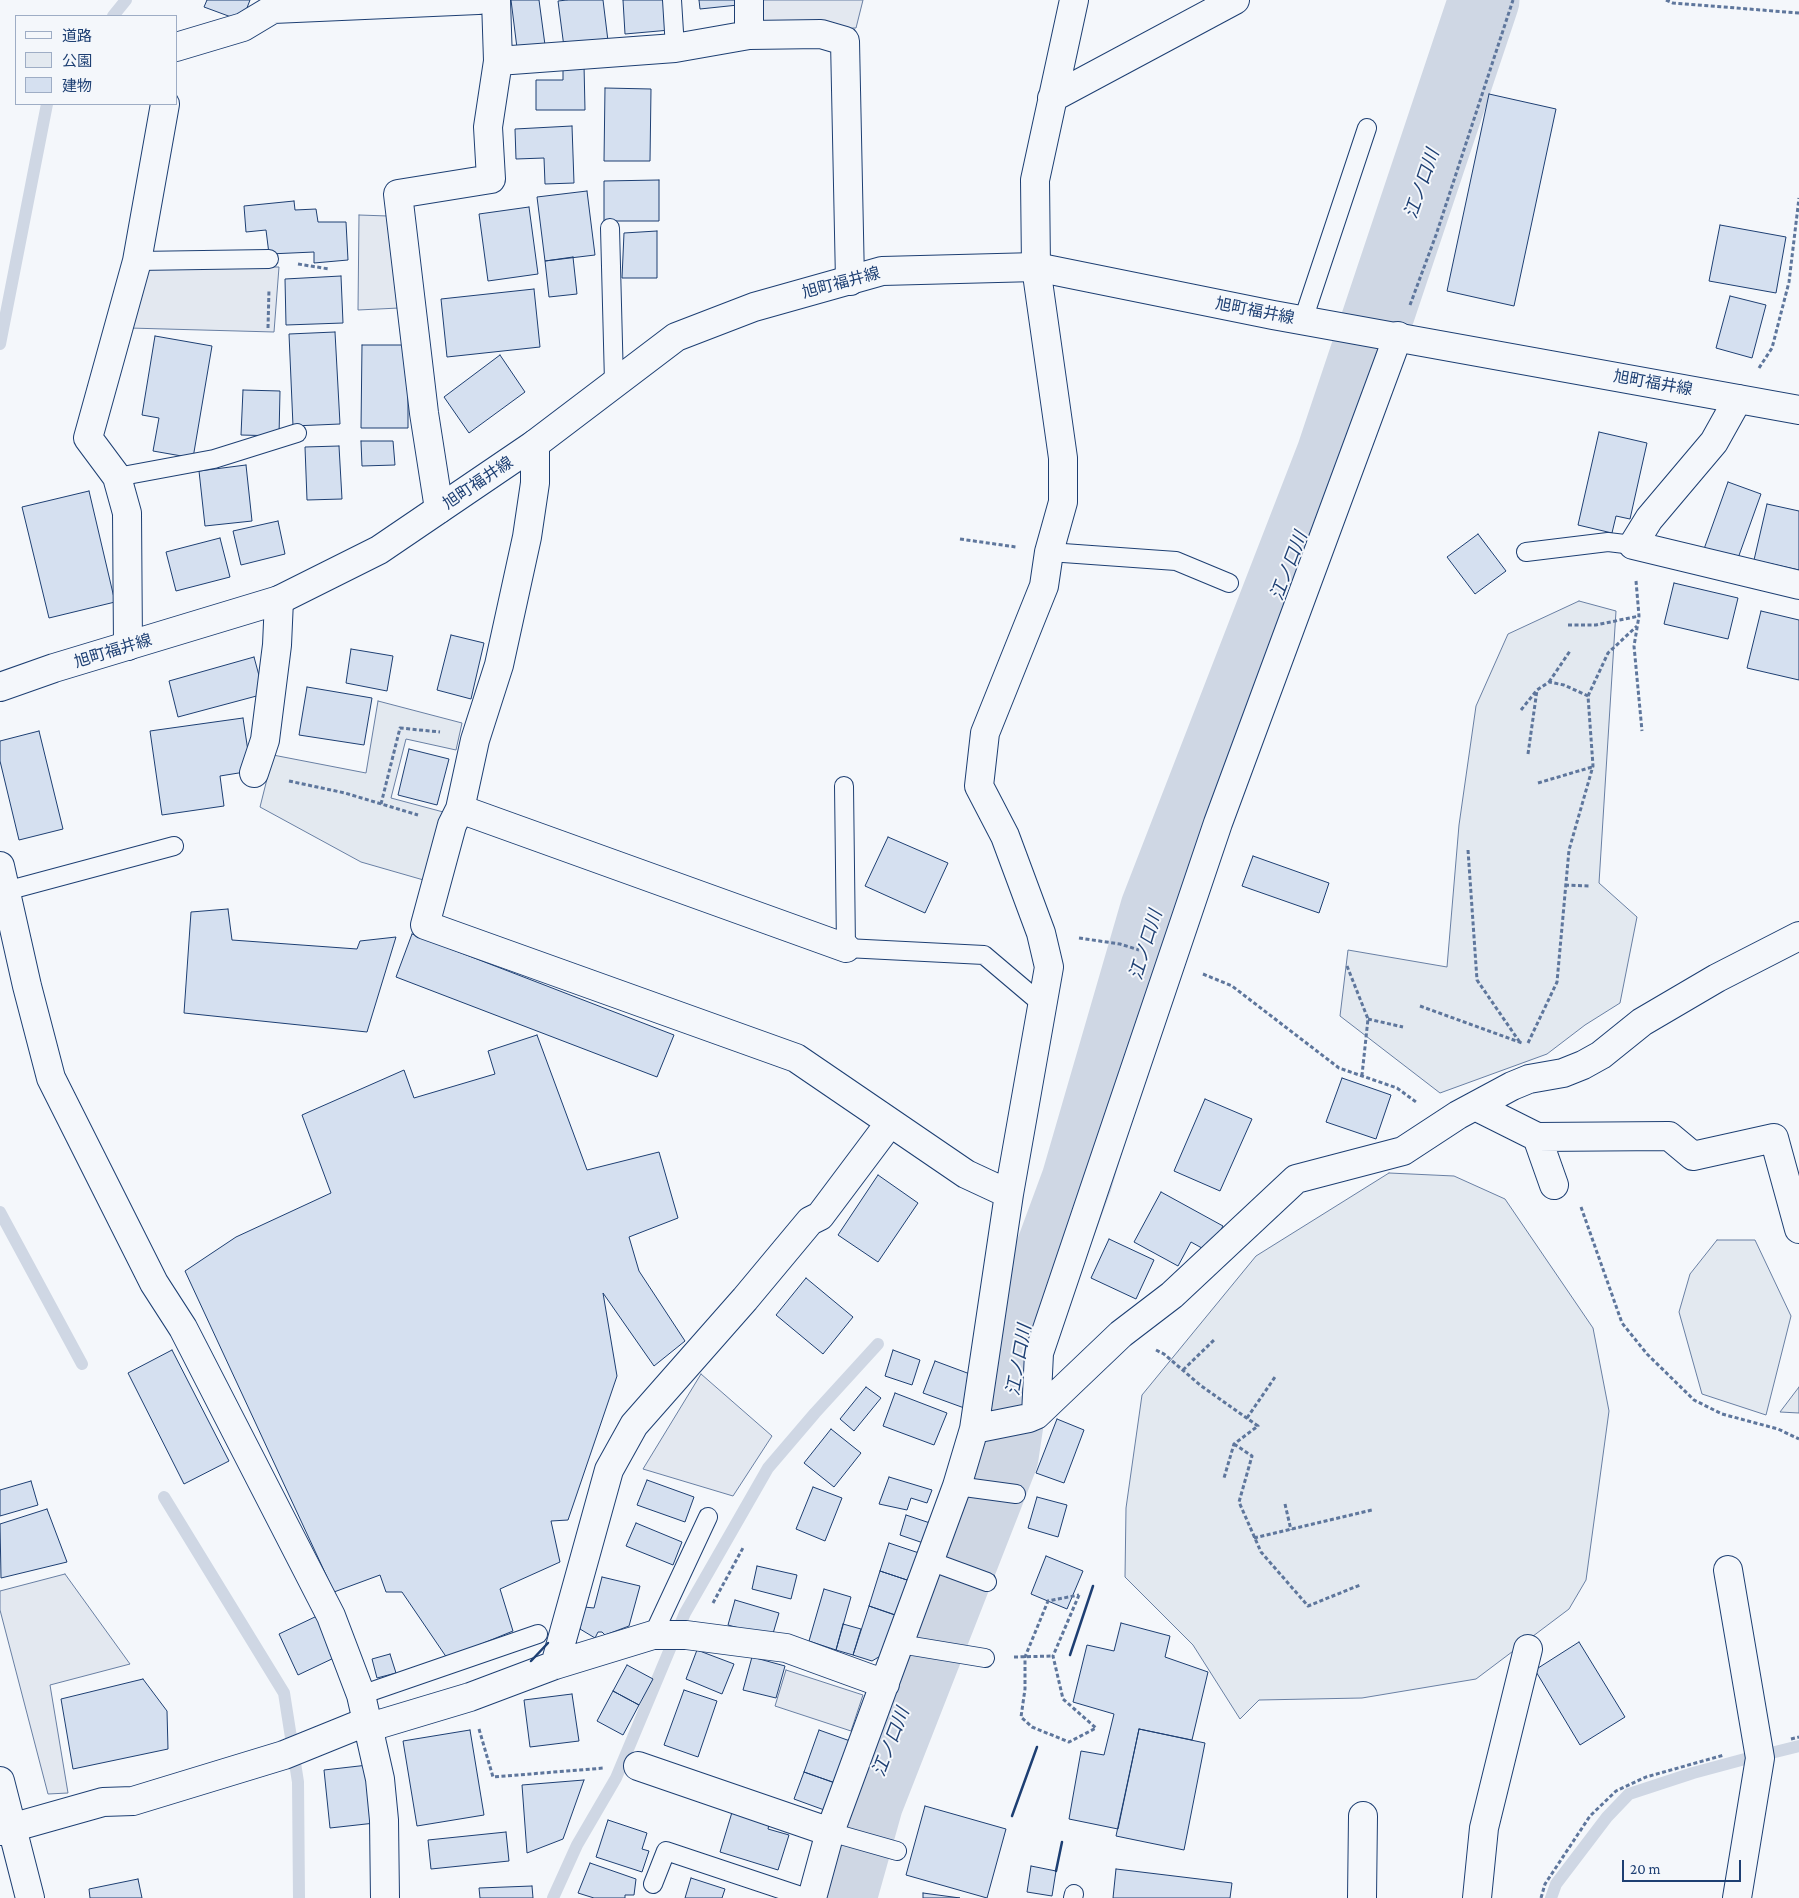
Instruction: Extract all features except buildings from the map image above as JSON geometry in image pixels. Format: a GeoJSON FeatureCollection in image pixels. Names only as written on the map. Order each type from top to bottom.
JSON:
{"type":"FeatureCollection","features":[{"type":"Feature","properties":{"kind":"main road"},"geometry":{"type":"LineString","coordinates":[[178,46],[243,27],[274,4],[478,0]]}},
{"type":"Feature","properties":{"kind":"main road"},"geometry":{"type":"LineString","coordinates":[[439,509],[424,413],[398,194],[491,179],[488,127],[498,61],[496,0]]}},
{"type":"Feature","properties":{"kind":"main road"},"geometry":{"type":"LineString","coordinates":[[749,0],[749,36]]}},
{"type":"Feature","properties":{"kind":"main road"},"geometry":{"type":"LineString","coordinates":[[812,1898],[885,1684],[957,1486],[982,1428],[1010,1194],[1049,967],[1041,933],[1004,836],[979,786],[985,734],[1044,586],[1049,552],[1063,502],[1063,458],[1036,266],[1035,180],[1074,0]]}},
{"type":"Feature","properties":{"kind":"main road"},"geometry":{"type":"LineString","coordinates":[[1052,98],[1235,0]]}},
{"type":"Feature","properties":{"kind":"main road"},"geometry":{"type":"LineString","coordinates":[[498,61],[675,48],[749,36],[821,34],[845,41],[850,281]]}},
{"type":"Feature","properties":{"kind":"main road"},"geometry":{"type":"LineString","coordinates":[[128,646],[127,513],[117,477],[88,438],[137,261],[165,105]]}},
{"type":"Feature","properties":{"kind":"main road","name":"旭町福井線"},"geometry":{"type":"LineString","coordinates":[[0,687],[279,600],[379,550],[536,444],[614,382],[676,338],[754,307],[882,271],[1036,266],[1303,320],[1799,410]]}},
{"type":"Feature","properties":{"kind":"main road"},"geometry":{"type":"LineString","coordinates":[[1032,1416],[1039,1353],[1173,961],[1218,823],[1396,336]]}},
{"type":"Feature","properties":{"kind":"main road"},"geometry":{"type":"LineString","coordinates":[[1738,398],[1714,442],[1649,519],[1633,545],[1799,585]]}},
{"type":"Feature","properties":{"kind":"main road"},"geometry":{"type":"LineString","coordinates":[[536,444],[536,483],[499,665],[475,740],[456,817],[425,924],[796,1058],[889,1124],[966,1174],[1010,1194]]}},
{"type":"Feature","properties":{"kind":"main road"},"geometry":{"type":"LineString","coordinates":[[254,773],[265,740],[277,645],[279,600]]}},
{"type":"Feature","properties":{"kind":"main road"},"geometry":{"type":"LineString","coordinates":[[456,817],[846,948]]}},
{"type":"Feature","properties":{"kind":"main road"},"geometry":{"type":"LineString","coordinates":[[3,879],[27,986],[51,1078],[154,1282],[183,1328],[331,1616],[369,1724],[380,1779],[384,1820],[385,1898]]}},
{"type":"Feature","properties":{"kind":"main road"},"geometry":{"type":"LineString","coordinates":[[982,1428],[1032,1416],[1121,1334],[1172,1295],[1296,1178],[1403,1151],[1475,1106],[1529,1079],[1563,1073],[1583,1065],[1601,1056],[1642,1022],[1718,978],[1799,936]]}},
{"type":"Feature","properties":{"kind":"main road"},"geometry":{"type":"LineString","coordinates":[[1475,1106],[1537,1137],[1669,1136],[1693,1156],[1774,1138],[1799,1229]]}},
{"type":"Feature","properties":{"kind":"main road"},"geometry":{"type":"LineString","coordinates":[[555,1665],[609,1470],[634,1425],[745,1299],[810,1221],[820,1216],[889,1124]]}},
{"type":"Feature","properties":{"kind":"main road"},"geometry":{"type":"LineString","coordinates":[[1537,1137],[1554,1185]]}},
{"type":"Feature","properties":{"kind":"main road"},"geometry":{"type":"LineString","coordinates":[[1728,1570],[1760,1758],[1737,1898]]}},
{"type":"Feature","properties":{"kind":"main road"},"geometry":{"type":"LineString","coordinates":[[6,1829],[103,1802],[133,1801],[294,1751],[369,1724],[470,1697],[555,1665],[674,1636],[786,1648],[885,1684]]}},
{"type":"Feature","properties":{"kind":"main road"},"geometry":{"type":"LineString","coordinates":[[1476,1898],[1484,1828],[1528,1649]]}},
{"type":"Feature","properties":{"kind":"main road"},"geometry":{"type":"LineString","coordinates":[[638,1766],[835,1833]]}},
{"type":"Feature","properties":{"kind":"main road"},"geometry":{"type":"LineString","coordinates":[[0,1781],[6,1829],[30,1898]]}},
{"type":"Feature","properties":{"kind":"main road"},"geometry":{"type":"LineString","coordinates":[[1362,1898],[1363,1816]]}},
{"type":"Feature","properties":{"kind":"lane"},"geometry":{"type":"LineString","coordinates":[[672,0],[675,48]]}},
{"type":"Feature","properties":{"kind":"lane"},"geometry":{"type":"LineString","coordinates":[[1303,320],[1367,128]]}},
{"type":"Feature","properties":{"kind":"lane"},"geometry":{"type":"LineString","coordinates":[[610,228],[614,382]]}},
{"type":"Feature","properties":{"kind":"lane"},"geometry":{"type":"LineString","coordinates":[[137,261],[269,259]]}},
{"type":"Feature","properties":{"kind":"lane"},"geometry":{"type":"LineString","coordinates":[[117,477],[214,459],[297,433]]}},
{"type":"Feature","properties":{"kind":"lane"},"geometry":{"type":"LineString","coordinates":[[1526,552],[1608,542],[1633,545]]}},
{"type":"Feature","properties":{"kind":"lane"},"geometry":{"type":"LineString","coordinates":[[1049,552],[1176,561],[1229,583]]}},
{"type":"Feature","properties":{"kind":"lane"},"geometry":{"type":"LineString","coordinates":[[844,786],[846,948],[984,955],[1043,1005]]}},
{"type":"Feature","properties":{"kind":"lane"},"geometry":{"type":"LineString","coordinates":[[3,879],[174,846]]}},
{"type":"Feature","properties":{"kind":"lane"},"geometry":{"type":"LineString","coordinates":[[957,1486],[1016,1494]]}},
{"type":"Feature","properties":{"kind":"lane"},"geometry":{"type":"LineString","coordinates":[[674,1636],[708,1517]]}},
{"type":"Feature","properties":{"kind":"lane"},"geometry":{"type":"LineString","coordinates":[[930,1561],[987,1582]]}},
{"type":"Feature","properties":{"kind":"lane"},"geometry":{"type":"LineString","coordinates":[[360,1695],[538,1634]]}},
{"type":"Feature","properties":{"kind":"lane"},"geometry":{"type":"LineString","coordinates":[[900,1644],[984,1658]]}},
{"type":"Feature","properties":{"kind":"lane"},"geometry":{"type":"LineString","coordinates":[[835,1833],[897,1851]]}},
{"type":"Feature","properties":{"kind":"lane"},"geometry":{"type":"LineString","coordinates":[[653,1884],[666,1851],[807,1898]]}},
{"type":"Feature","properties":{"kind":"path"},"geometry":{"type":"LineString","coordinates":[[1396,336],[1436,235],[1513,0]]}},
{"type":"Feature","properties":{"kind":"path"},"geometry":{"type":"LineString","coordinates":[[1666,0],[1673,3],[1799,13]]}},
{"type":"Feature","properties":{"kind":"path"},"geometry":{"type":"LineString","coordinates":[[1738,398],[1772,348],[1788,282],[1799,198]]}},
{"type":"Feature","properties":{"kind":"path"},"geometry":{"type":"LineString","coordinates":[[268,328],[269,259]]}},
{"type":"Feature","properties":{"kind":"path"},"geometry":{"type":"LineString","coordinates":[[960,539],[1049,552]]}},
{"type":"Feature","properties":{"kind":"path"},"geometry":{"type":"LineString","coordinates":[[1633,545],[1639,616],[1634,646],[1642,731]]}},
{"type":"Feature","properties":{"kind":"path"},"geometry":{"type":"LineString","coordinates":[[1568,625],[1596,626],[1639,616]]}},
{"type":"Feature","properties":{"kind":"path"},"geometry":{"type":"LineString","coordinates":[[1520,1051],[1527,1045],[1557,982],[1569,850],[1593,766],[1588,696],[1608,654],[1637,626]]}},
{"type":"Feature","properties":{"kind":"path"},"geometry":{"type":"LineString","coordinates":[[1521,710],[1537,690],[1549,682],[1570,651]]}},
{"type":"Feature","properties":{"kind":"path"},"geometry":{"type":"LineString","coordinates":[[1549,682],[1564,685],[1588,696]]}},
{"type":"Feature","properties":{"kind":"path"},"geometry":{"type":"LineString","coordinates":[[1528,754],[1537,690]]}},
{"type":"Feature","properties":{"kind":"path"},"geometry":{"type":"LineString","coordinates":[[381,804],[400,728],[429,729],[475,740]]}},
{"type":"Feature","properties":{"kind":"path"},"geometry":{"type":"LineString","coordinates":[[1538,784],[1593,766]]}},
{"type":"Feature","properties":{"kind":"path"},"geometry":{"type":"LineString","coordinates":[[254,773],[345,793],[381,804],[456,817]]}},
{"type":"Feature","properties":{"kind":"path"},"geometry":{"type":"LineString","coordinates":[[1468,850],[1477,980],[1522,1043]]}},
{"type":"Feature","properties":{"kind":"path"},"geometry":{"type":"LineString","coordinates":[[1565,885],[1589,886]]}},
{"type":"Feature","properties":{"kind":"path"},"geometry":{"type":"LineString","coordinates":[[1173,961],[1232,986],[1339,1068],[1397,1088],[1445,1124]]}},
{"type":"Feature","properties":{"kind":"path"},"geometry":{"type":"LineString","coordinates":[[1347,966],[1368,1019],[1362,1075]]}},
{"type":"Feature","properties":{"kind":"path"},"geometry":{"type":"LineString","coordinates":[[1420,1006],[1527,1045]]}},
{"type":"Feature","properties":{"kind":"path"},"geometry":{"type":"LineString","coordinates":[[1368,1019],[1403,1027]]}},
{"type":"Feature","properties":{"kind":"path"},"geometry":{"type":"LineString","coordinates":[[1554,1185],[1571,1189],[1585,1214],[1622,1323],[1648,1354],[1694,1400],[1722,1414],[1778,1429],[1799,1439]]}},
{"type":"Feature","properties":{"kind":"path"},"geometry":{"type":"LineString","coordinates":[[1183,1370],[1214,1340]]}},
{"type":"Feature","properties":{"kind":"path"},"geometry":{"type":"LineString","coordinates":[[1164,1354],[1200,1385],[1258,1426],[1234,1444],[1224,1478]]}},
{"type":"Feature","properties":{"kind":"path"},"geometry":{"type":"LineString","coordinates":[[1247,1418],[1276,1377]]}},
{"type":"Feature","properties":{"kind":"path"},"geometry":{"type":"LineString","coordinates":[[1234,1444],[1252,1456],[1239,1502],[1254,1538],[1261,1552],[1308,1606],[1360,1585]]}},
{"type":"Feature","properties":{"kind":"path"},"geometry":{"type":"LineString","coordinates":[[1285,1504],[1291,1530]]}},
{"type":"Feature","properties":{"kind":"path"},"geometry":{"type":"LineString","coordinates":[[1254,1538],[1372,1510]]}},
{"type":"Feature","properties":{"kind":"path"},"geometry":{"type":"LineString","coordinates":[[674,1636],[744,1546]]}},
{"type":"Feature","properties":{"kind":"path"},"geometry":{"type":"LineString","coordinates":[[1078,1595],[1053,1656],[1062,1699],[1096,1728],[1068,1742],[1032,1727],[1021,1717],[1025,1689],[1025,1657],[1048,1601],[1078,1595]]}},
{"type":"Feature","properties":{"kind":"path"},"geometry":{"type":"LineString","coordinates":[[984,1658],[1053,1656]]}},
{"type":"Feature","properties":{"kind":"path"},"geometry":{"type":"LineString","coordinates":[[470,1697],[493,1778],[599,1768]]}},
{"type":"Feature","properties":{"kind":"path"},"geometry":{"type":"LineString","coordinates":[[1540,1898],[1545,1884],[1590,1816],[1616,1791],[1646,1777],[1699,1760],[1799,1737]]}},
{"type":"Feature","properties":{"kind":"green space"},"geometry":{"type":"Polygon","coordinates":[[[1579,601],[1616,611],[1599,883],[1637,917],[1620,1003],[1585,1025],[1547,1054],[1440,1093],[1340,1016],[1348,950],[1447,967],[1459,825],[1476,706],[1508,634],[1579,601]]]}},
{"type":"Feature","properties":{"kind":"green space"},"geometry":{"type":"Polygon","coordinates":[[[378,701],[462,723],[456,750],[406,739],[391,798],[447,813],[427,881],[361,862],[260,807],[273,755],[366,773],[378,701]]]}},
{"type":"Feature","properties":{"kind":"green space"},"geometry":{"type":"Polygon","coordinates":[[[1389,1173],[1454,1176],[1505,1199],[1593,1328],[1609,1411],[1586,1580],[1569,1609],[1476,1679],[1362,1698],[1259,1700],[1240,1719],[1193,1645],[1125,1577],[1126,1508],[1142,1395],[1256,1256],[1389,1173]]]}},
{"type":"Feature","properties":{"kind":"green space"},"geometry":{"type":"Polygon","coordinates":[[[1717,1240],[1755,1240],[1791,1316],[1766,1415],[1702,1394],[1679,1312],[1690,1274],[1717,1240]]]}},
{"type":"Feature","properties":{"kind":"green space"},"geometry":{"type":"Polygon","coordinates":[[[1799,1387],[1799,1413],[1780,1412],[1799,1387]]]}},
{"type":"Feature","properties":{"kind":"shaded area"},"geometry":{"type":"Polygon","coordinates":[[[756,0],[863,0],[856,28],[755,30],[756,0]]]}},
{"type":"Feature","properties":{"kind":"shaded area"},"geometry":{"type":"Polygon","coordinates":[[[359,215],[388,216],[399,308],[358,310],[359,215]]]}},
{"type":"Feature","properties":{"kind":"shaded area"},"geometry":{"type":"Polygon","coordinates":[[[147,267],[279,267],[274,332],[129,328],[147,267]]]}},
{"type":"Feature","properties":{"kind":"shaded area"},"geometry":{"type":"Polygon","coordinates":[[[701,1374],[772,1436],[733,1496],[643,1469],[701,1374]]]}},
{"type":"Feature","properties":{"kind":"shaded area"},"geometry":{"type":"Polygon","coordinates":[[[65,1574],[130,1664],[50,1685],[68,1793],[48,1794],[0,1610],[0,1591],[65,1574]]]}},
{"type":"Feature","properties":{"kind":"shaded area"},"geometry":{"type":"Polygon","coordinates":[[[786,1670],[863,1695],[851,1731],[775,1706],[786,1670]]]}},
{"type":"Feature","properties":{"kind":"waterway"},"geometry":{"type":"LineString","coordinates":[[114,15],[126,0]]}},
{"type":"Feature","properties":{"kind":"waterway","name":"江ノ口川"},"geometry":{"type":"LineString","coordinates":[[841,1898],[868,1802],[1003,1457],[1022,1329],[1077,1180],[1156,908],[1332,454],[1484,0]]}},
{"type":"Feature","properties":{"kind":"waterway"},"geometry":{"type":"LineString","coordinates":[[0,344],[47,105]]}},
{"type":"Feature","properties":{"kind":"waterway"},"geometry":{"type":"LineString","coordinates":[[0,1212],[82,1364]]}},
{"type":"Feature","properties":{"kind":"waterway"},"geometry":{"type":"LineString","coordinates":[[553,1898],[577,1845],[616,1778],[685,1613],[768,1468],[878,1344]]}},
{"type":"Feature","properties":{"kind":"waterway"},"geometry":{"type":"LineString","coordinates":[[1006,1347],[1020,1345]]}},
{"type":"Feature","properties":{"kind":"waterway"},"geometry":{"type":"LineString","coordinates":[[164,1497],[284,1693],[298,1782],[299,1898]]}},
{"type":"Feature","properties":{"kind":"waterway"},"geometry":{"type":"LineString","coordinates":[[1771,1753],[1799,1746]]}},
{"type":"Feature","properties":{"kind":"waterway"},"geometry":{"type":"LineString","coordinates":[[1551,1898],[1556,1884],[1607,1817],[1629,1794],[1693,1773],[1745,1759]]}},
{"type":"Feature","properties":{"kind":"wall"},"geometry":{"type":"LineString","coordinates":[[1070,1655],[1093,1586]]}},
{"type":"Feature","properties":{"kind":"wall"},"geometry":{"type":"LineString","coordinates":[[531,1661],[548,1643]]}},
{"type":"Feature","properties":{"kind":"wall"},"geometry":{"type":"LineString","coordinates":[[1012,1816],[1037,1747]]}},
{"type":"Feature","properties":{"kind":"wall"},"geometry":{"type":"LineString","coordinates":[[1056,1871],[1062,1842]]}}]}
